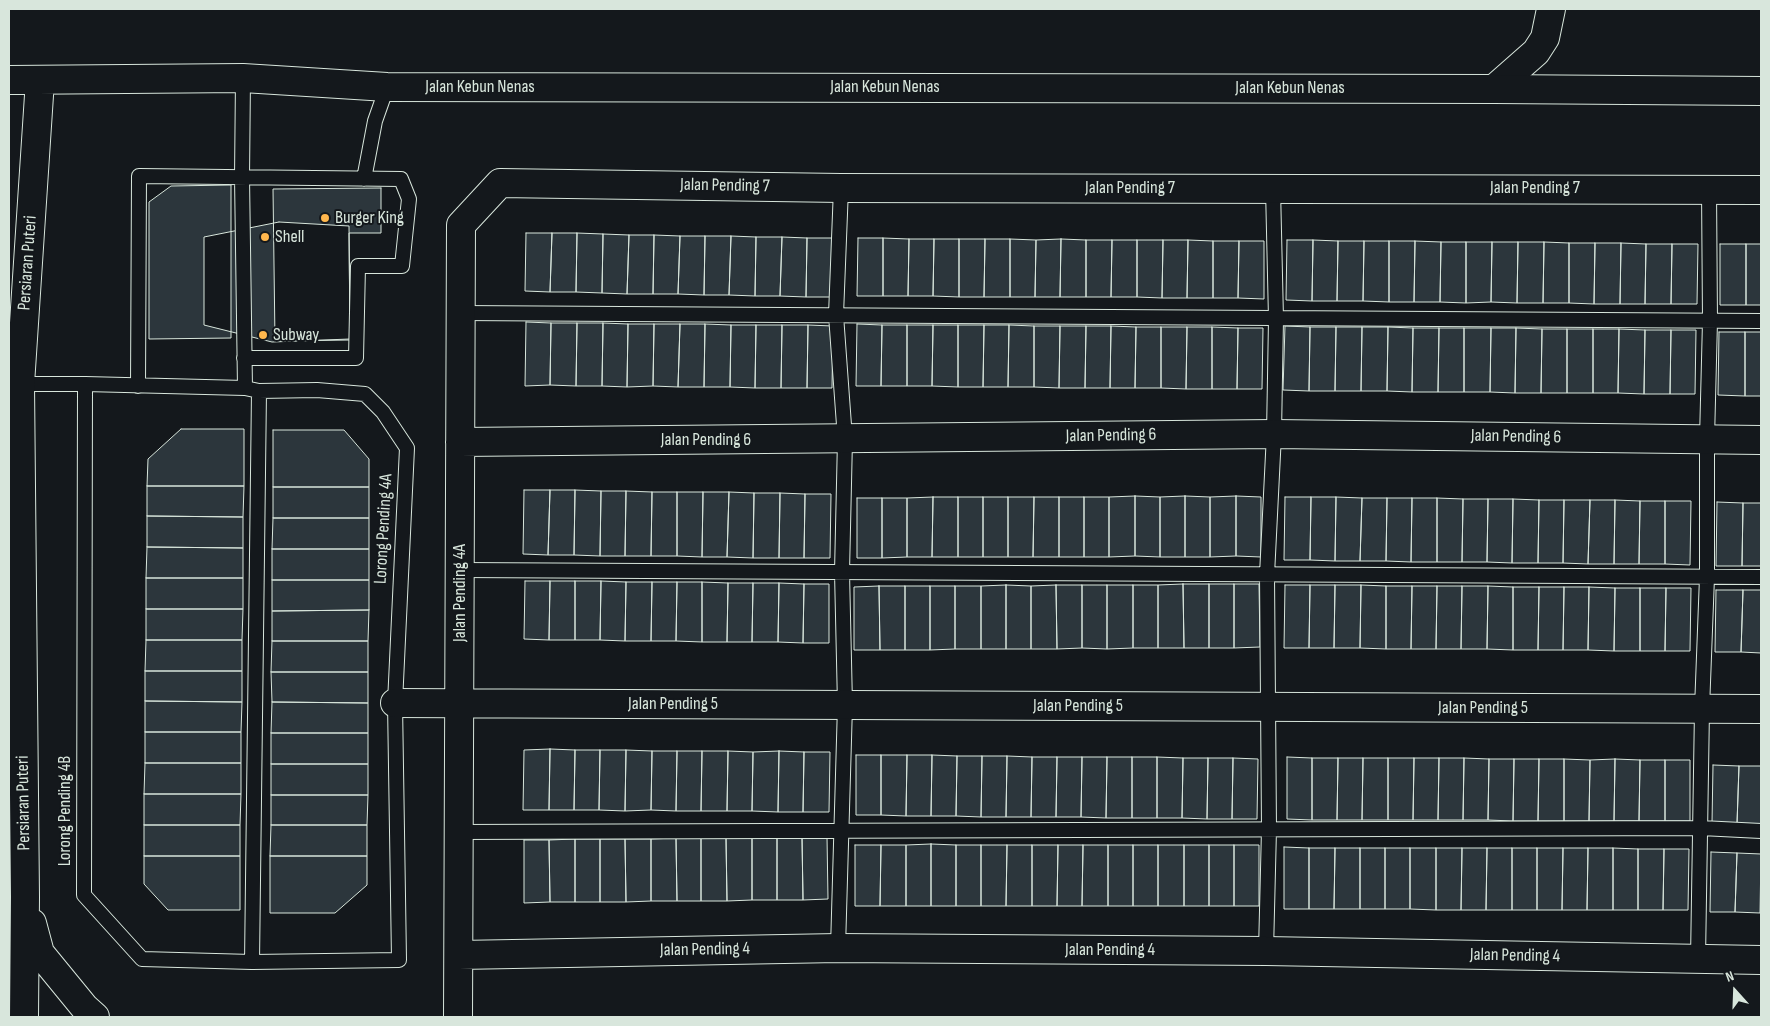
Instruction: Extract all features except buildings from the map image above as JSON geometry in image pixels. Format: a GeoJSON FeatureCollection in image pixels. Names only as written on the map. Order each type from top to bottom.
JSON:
{"type":"FeatureCollection","features":[{"type":"Feature","properties":{"kind":"street"},"geometry":{"type":"LineString","coordinates":[[1494,88],[1536,52],[1545,38],[1551,9]]}},
{"type":"Feature","properties":{"kind":"street","name":"Jalan Kebun Nenas"},"geometry":{"type":"LineString","coordinates":[[9,80],[243,78],[387,87],[1494,88],[1761,91]]}},
{"type":"Feature","properties":{"kind":"street","name":"Persiaran Puteri"},"geometry":{"type":"LineString","coordinates":[[24,1017],[25,897],[15,384],[40,80]]}},
{"type":"Feature","properties":{"kind":"street","name":"Jalan Pending 7"},"geometry":{"type":"LineString","coordinates":[[500,183],[841,188],[1761,190]]}},
{"type":"Feature","properties":{"kind":"street","name":"Jalan Pending 4A"},"geometry":{"type":"LineString","coordinates":[[458,1017],[461,225],[500,183]]}},
{"type":"Feature","properties":{"kind":"street","name":"Jalan Pending 6"},"geometry":{"type":"LineString","coordinates":[[460,442],[1274,434],[1761,440]]}},
{"type":"Feature","properties":{"kind":"street","name":"Jalan Pending 5"},"geometry":{"type":"LineString","coordinates":[[395,703],[1761,709]]}},
{"type":"Feature","properties":{"kind":"street"},"geometry":{"type":"LineString","coordinates":[[25,897],[40,953],[85,1008],[95,1017]]}},
{"type":"Feature","properties":{"kind":"street","name":"Jalan Pending 4"},"geometry":{"type":"LineString","coordinates":[[459,955],[838,948],[1266,951],[1761,960]]}},
{"type":"Feature","properties":{"kind":"lane"},"geometry":{"type":"LineString","coordinates":[[243,78],[242,177],[245,388]]}},
{"type":"Feature","properties":{"kind":"lane"},"geometry":{"type":"LineString","coordinates":[[364,179],[375,121],[387,87]]}},
{"type":"Feature","properties":{"kind":"lane"},"geometry":{"type":"LineString","coordinates":[[138,386],[139,176],[401,179],[410,199],[402,266],[358,266],[356,358],[244,358]]}},
{"type":"Feature","properties":{"kind":"lane"},"geometry":{"type":"LineString","coordinates":[[838,948],[845,705],[842,572],[845,439],[836,315],[841,188]]}},
{"type":"Feature","properties":{"kind":"lane"},"geometry":{"type":"LineString","coordinates":[[1266,951],[1269,829],[1267,575],[1274,434],[1276,319],[1273,188]]}},
{"type":"Feature","properties":{"kind":"lane"},"geometry":{"type":"LineString","coordinates":[[1698,959],[1702,709],[1707,577],[1707,439],[1710,320],[1709,189]]}},
{"type":"Feature","properties":{"kind":"lane"},"geometry":{"type":"LineString","coordinates":[[460,313],[1761,321]]}},
{"type":"Feature","properties":{"kind":"lane","name":"Lorong Pending 4A"},"geometry":{"type":"LineString","coordinates":[[15,384],[245,388],[260,391],[317,390],[365,394],[383,412],[407,448],[395,703],[398,960]]}},
{"type":"Feature","properties":{"kind":"lane","name":"Lorong Pending 4B"},"geometry":{"type":"LineString","coordinates":[[85,384],[84,895],[142,960],[252,962],[398,960]]}},
{"type":"Feature","properties":{"kind":"lane"},"geometry":{"type":"LineString","coordinates":[[252,962],[260,391]]}},
{"type":"Feature","properties":{"kind":"lane"},"geometry":{"type":"LineString","coordinates":[[460,570],[1761,577]]}},
{"type":"Feature","properties":{"kind":"lane"},"geometry":{"type":"LineString","coordinates":[[459,832],[1701,828],[1761,831]]}},
{"type":"Feature","properties":{"kind":"place","name":"Burger King"},"geometry":{"type":"Point","coordinates":[325,218]}},
{"type":"Feature","properties":{"kind":"place","name":"Shell"},"geometry":{"type":"Point","coordinates":[265,237]}},
{"type":"Feature","properties":{"kind":"place","name":"Subway"},"geometry":{"type":"Point","coordinates":[263,335]}}]}
